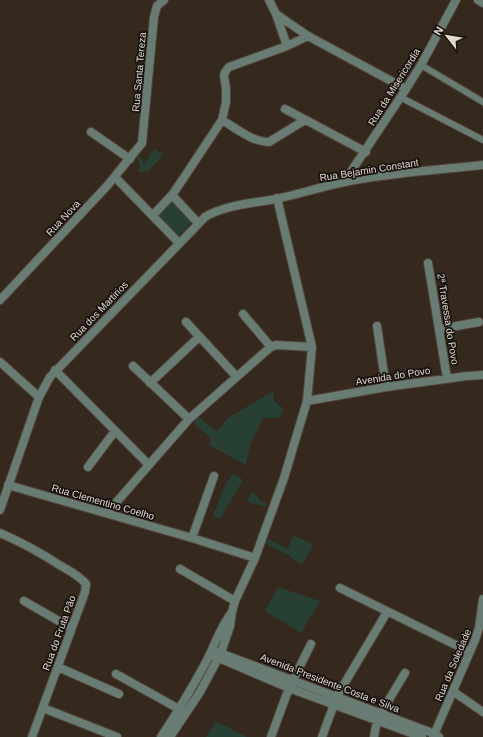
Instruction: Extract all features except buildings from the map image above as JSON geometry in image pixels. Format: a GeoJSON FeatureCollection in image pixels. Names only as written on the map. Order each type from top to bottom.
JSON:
{"type":"FeatureCollection","features":[{"type":"Feature","properties":{"kind":"street","name":"Rua Santa Tereza"},"geometry":{"type":"LineString","coordinates":[[138,149],[144,136],[155,12],[157,6],[164,0]]}},
{"type":"Feature","properties":{"kind":"street"},"geometry":{"type":"LineString","coordinates":[[269,0],[276,14],[287,46]]}},
{"type":"Feature","properties":{"kind":"street","name":"Rua da Misericordia"},"geometry":{"type":"LineString","coordinates":[[344,182],[366,152],[422,65],[456,0]]}},
{"type":"Feature","properties":{"kind":"street"},"geometry":{"type":"LineString","coordinates":[[478,0],[483,3]]}},
{"type":"Feature","properties":{"kind":"street"},"geometry":{"type":"LineString","coordinates":[[276,14],[308,36],[406,90]]}},
{"type":"Feature","properties":{"kind":"street"},"geometry":{"type":"LineString","coordinates":[[152,215],[172,195],[222,120],[226,102],[225,72],[229,67],[287,46],[308,36]]}},
{"type":"Feature","properties":{"kind":"street"},"geometry":{"type":"LineString","coordinates":[[422,65],[483,102]]}},
{"type":"Feature","properties":{"kind":"street"},"geometry":{"type":"LineString","coordinates":[[400,97],[483,140]]}},
{"type":"Feature","properties":{"kind":"street"},"geometry":{"type":"LineString","coordinates":[[285,109],[366,152]]}},
{"type":"Feature","properties":{"kind":"street"},"geometry":{"type":"LineString","coordinates":[[222,120],[254,139],[263,142],[269,142],[305,120]]}},
{"type":"Feature","properties":{"kind":"street"},"geometry":{"type":"LineString","coordinates":[[91,132],[130,158]]}},
{"type":"Feature","properties":{"kind":"street","name":"Rua Nova"},"geometry":{"type":"LineString","coordinates":[[0,300],[115,177],[138,149]]}},
{"type":"Feature","properties":{"kind":"street","name":"Rua Bejamin Constant"},"geometry":{"type":"LineString","coordinates":[[213,212],[344,182],[402,173],[483,165]]}},
{"type":"Feature","properties":{"kind":"street"},"geometry":{"type":"LineString","coordinates":[[115,177],[179,243]]}},
{"type":"Feature","properties":{"kind":"street"},"geometry":{"type":"LineString","coordinates":[[172,195],[198,223]]}},
{"type":"Feature","properties":{"kind":"street"},"geometry":{"type":"LineString","coordinates":[[170,737],[200,692],[220,656],[230,626],[235,601],[255,558],[284,478],[307,401],[312,347],[277,198]]}},
{"type":"Feature","properties":{"kind":"street","name":"Rua dos Martirios"},"geometry":{"type":"LineString","coordinates":[[0,510],[39,397],[55,370],[198,223],[213,212]]}},
{"type":"Feature","properties":{"kind":"street","name":"2ª Travessa do Povo"},"geometry":{"type":"LineString","coordinates":[[428,263],[447,378]]}},
{"type":"Feature","properties":{"kind":"street"},"geometry":{"type":"LineString","coordinates":[[243,314],[272,347]]}},
{"type":"Feature","properties":{"kind":"street"},"geometry":{"type":"LineString","coordinates":[[186,322],[236,376]]}},
{"type":"Feature","properties":{"kind":"street"},"geometry":{"type":"LineString","coordinates":[[440,329],[480,322]]}},
{"type":"Feature","properties":{"kind":"street"},"geometry":{"type":"LineString","coordinates":[[377,326],[386,387]]}},
{"type":"Feature","properties":{"kind":"street"},"geometry":{"type":"LineString","coordinates":[[150,383],[199,337]]}},
{"type":"Feature","properties":{"kind":"street"},"geometry":{"type":"LineString","coordinates":[[107,513],[189,419],[236,376],[276,345],[312,347]]}},
{"type":"Feature","properties":{"kind":"street"},"geometry":{"type":"LineString","coordinates":[[0,362],[39,397]]}},
{"type":"Feature","properties":{"kind":"street"},"geometry":{"type":"LineString","coordinates":[[133,366],[189,419]]}},
{"type":"Feature","properties":{"kind":"street"},"geometry":{"type":"LineString","coordinates":[[55,370],[149,465]]}},
{"type":"Feature","properties":{"kind":"street","name":"Avenida do Povo"},"geometry":{"type":"LineString","coordinates":[[307,401],[386,387],[447,378],[483,375]]}},
{"type":"Feature","properties":{"kind":"street"},"geometry":{"type":"LineString","coordinates":[[88,467],[115,431]]}},
{"type":"Feature","properties":{"kind":"street"},"geometry":{"type":"LineString","coordinates":[[192,538],[214,476]]}},
{"type":"Feature","properties":{"kind":"street","name":"Rua Clementino Coelho"},"geometry":{"type":"LineString","coordinates":[[8,485],[192,538],[255,558]]}},
{"type":"Feature","properties":{"kind":"street","name":"Rua do Fruta Pão"},"geometry":{"type":"LineString","coordinates":[[0,533],[47,557],[83,580],[86,584],[85,592],[32,737]]}},
{"type":"Feature","properties":{"kind":"street"},"geometry":{"type":"LineString","coordinates":[[180,569],[235,601]]}},
{"type":"Feature","properties":{"kind":"street"},"geometry":{"type":"LineString","coordinates":[[340,588],[470,652]]}},
{"type":"Feature","properties":{"kind":"street","name":"Rua da Soledade"},"geometry":{"type":"LineString","coordinates":[[436,736],[480,628],[483,599]]}},
{"type":"Feature","properties":{"kind":"street"},"geometry":{"type":"LineString","coordinates":[[24,601],[72,628]]}},
{"type":"Feature","properties":{"kind":"street"},"geometry":{"type":"LineString","coordinates":[[161,737],[179,709],[211,652],[222,626],[232,612]]}},
{"type":"Feature","properties":{"kind":"street"},"geometry":{"type":"LineString","coordinates":[[322,737],[336,700],[387,612]]}},
{"type":"Feature","properties":{"kind":"street"},"geometry":{"type":"LineString","coordinates":[[475,640],[483,645]]}},
{"type":"Feature","properties":{"kind":"street"},"geometry":{"type":"LineString","coordinates":[[271,737],[289,688],[311,644]]}},
{"type":"Feature","properties":{"kind":"street","name":"Avenida Presidente Costa e Silva"},"geometry":{"type":"LineString","coordinates":[[211,652],[289,688],[336,700]]}},
{"type":"Feature","properties":{"kind":"street","name":"Avenida Presidente Costa e Silva"},"geometry":{"type":"LineString","coordinates":[[220,656],[293,680],[336,700],[379,717],[436,736]]}},
{"type":"Feature","properties":{"kind":"street"},"geometry":{"type":"LineString","coordinates":[[58,667],[119,694]]}},
{"type":"Feature","properties":{"kind":"street"},"geometry":{"type":"LineString","coordinates":[[374,737],[379,717],[405,673]]}},
{"type":"Feature","properties":{"kind":"street"},"geometry":{"type":"LineString","coordinates":[[116,674],[179,709]]}},
{"type":"Feature","properties":{"kind":"street"},"geometry":{"type":"LineString","coordinates":[[454,692],[483,712]]}},
{"type":"Feature","properties":{"kind":"street"},"geometry":{"type":"LineString","coordinates":[[43,708],[117,737]]}},
{"type":"Feature","properties":{"kind":"street","name":"Avenida Presidente Costa e Silva"},"geometry":{"type":"LineString","coordinates":[[379,717],[422,737]]}},
{"type":"Feature","properties":{"kind":"green space"},"geometry":{"type":"Polygon","coordinates":[[[154,149],[163,154],[149,171],[138,173],[140,168],[137,157],[139,154],[144,164],[154,149]]]}},
{"type":"Feature","properties":{"kind":"green space"},"geometry":{"type":"Polygon","coordinates":[[[172,199],[193,221],[177,237],[156,215],[172,199]]]}},
{"type":"Feature","properties":{"kind":"green space"},"geometry":{"type":"Polygon","coordinates":[[[273,391],[274,401],[284,409],[279,418],[263,418],[250,446],[246,465],[209,445],[211,438],[194,424],[197,416],[217,431],[228,418],[273,391]]]}},
{"type":"Feature","properties":{"kind":"green space"},"geometry":{"type":"Polygon","coordinates":[[[233,473],[243,480],[220,519],[213,516],[225,486],[233,473]]]}},
{"type":"Feature","properties":{"kind":"green space"},"geometry":{"type":"Polygon","coordinates":[[[252,492],[260,501],[266,503],[265,507],[247,501],[252,492]]]}},
{"type":"Feature","properties":{"kind":"green space"},"geometry":{"type":"Polygon","coordinates":[[[293,535],[313,545],[302,565],[288,555],[266,544],[269,539],[288,549],[293,535]]]}},
{"type":"Feature","properties":{"kind":"green space"},"geometry":{"type":"Polygon","coordinates":[[[278,587],[320,601],[301,633],[265,611],[278,587]]]}},
{"type":"Feature","properties":{"kind":"green space"},"geometry":{"type":"Polygon","coordinates":[[[216,721],[247,737],[206,737],[216,721]]]}}]}
